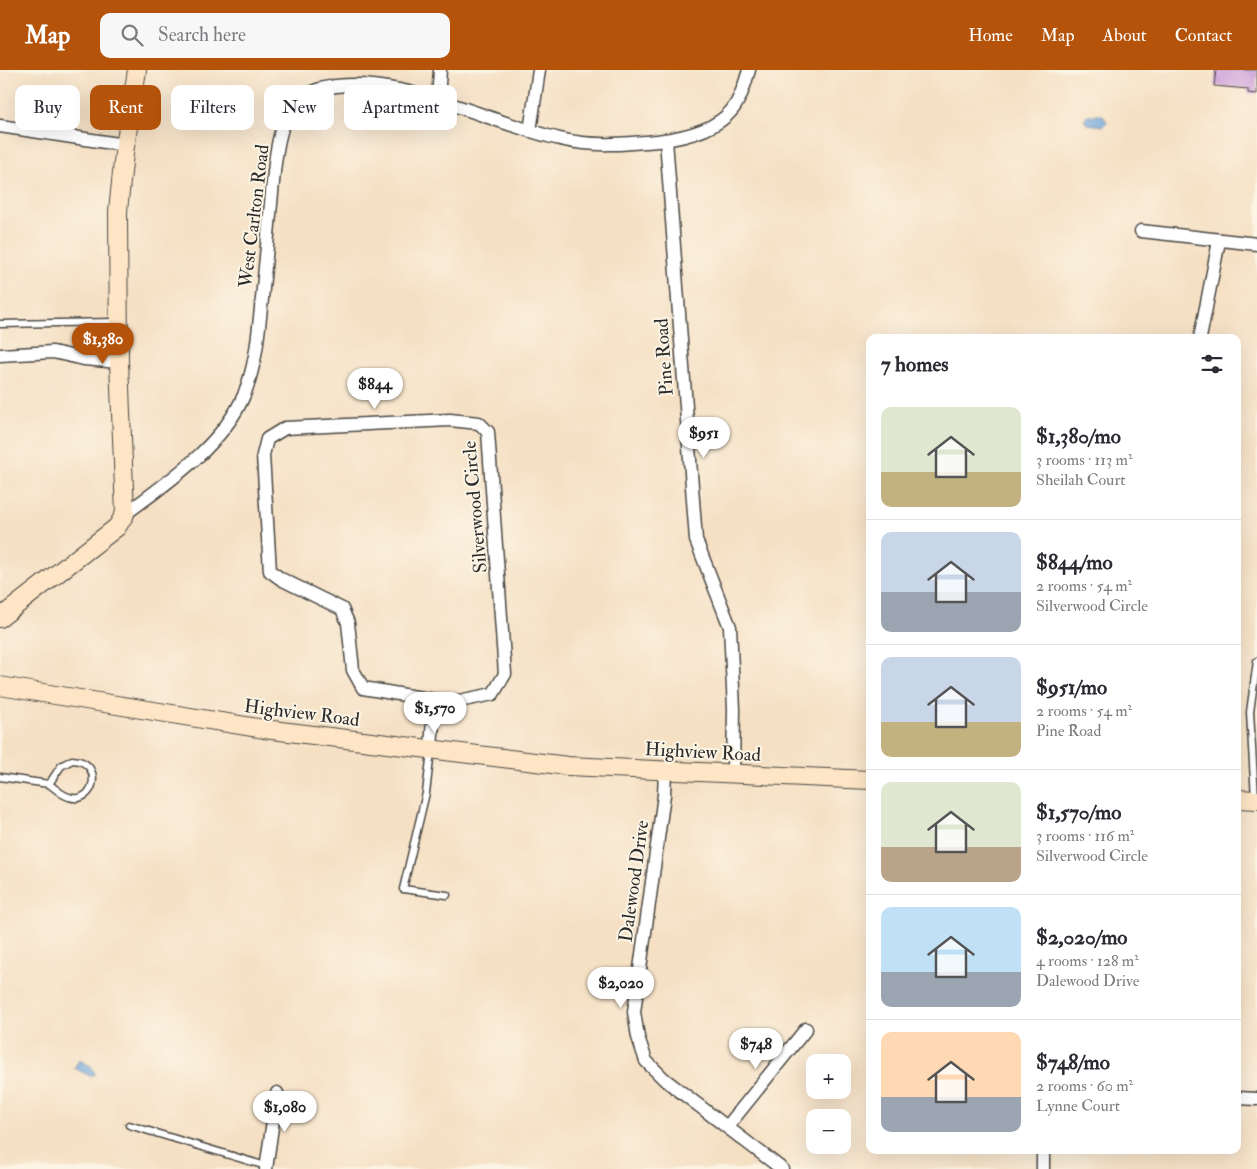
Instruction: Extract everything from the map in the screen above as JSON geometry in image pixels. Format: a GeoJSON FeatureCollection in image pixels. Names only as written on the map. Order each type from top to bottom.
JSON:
{"type":"FeatureCollection","features":[{"type":"Feature","properties":{"kind":"street"},"geometry":{"type":"LineString","coordinates":[[0,618],[117,528],[125,514],[118,322],[118,211],[125,145],[137,70]]}},
{"type":"Feature","properties":{"kind":"street"},"geometry":{"type":"LineString","coordinates":[[439,85],[440,70]]}},
{"type":"Feature","properties":{"kind":"street"},"geometry":{"type":"LineString","coordinates":[[530,131],[539,70]]}},
{"type":"Feature","properties":{"kind":"street","name":"West Carlton Road"},"geometry":{"type":"LineString","coordinates":[[457,106],[561,140],[594,144],[666,140],[697,133],[719,122],[732,110],[742,92],[749,70]]}},
{"type":"Feature","properties":{"kind":"street","name":"West Carlton Road"},"geometry":{"type":"LineString","coordinates":[[125,514],[175,478],[198,456],[218,435],[243,397],[256,358],[274,174],[283,125],[290,110],[318,89],[341,84],[380,85]]}},
{"type":"Feature","properties":{"kind":"street"},"geometry":{"type":"LineString","coordinates":[[0,126],[125,145]]}},
{"type":"Feature","properties":{"kind":"street","name":"Pine Road"},"geometry":{"type":"LineString","coordinates":[[666,140],[696,540],[730,627],[734,709],[733,774]]}},
{"type":"Feature","properties":{"kind":"street"},"geometry":{"type":"LineString","coordinates":[[1141,232],[1219,242],[1257,244]]}},
{"type":"Feature","properties":{"kind":"street"},"geometry":{"type":"LineString","coordinates":[[1201,334],[1219,242]]}},
{"type":"Feature","properties":{"kind":"street"},"geometry":{"type":"LineString","coordinates":[[0,355],[53,352],[84,359],[119,362]]}},
{"type":"Feature","properties":{"kind":"street","name":"Silverwood Circle"},"geometry":{"type":"LineString","coordinates":[[450,420],[479,423],[488,432],[505,674],[493,694],[458,701],[434,700],[364,688],[353,670],[348,623],[342,609],[281,580],[270,571],[263,455],[267,439],[285,428],[450,420]]}},
{"type":"Feature","properties":{"kind":"street","name":"Highview Road"},"geometry":{"type":"LineString","coordinates":[[0,686],[264,729],[568,766],[866,780]]}},
{"type":"Feature","properties":{"kind":"street"},"geometry":{"type":"LineString","coordinates":[[431,750],[434,700]]}},
{"type":"Feature","properties":{"kind":"street","name":"Dalewood Drive"},"geometry":{"type":"LineString","coordinates":[[665,771],[664,795],[634,1012],[638,1037],[646,1060],[664,1079],[782,1169]]}},
{"type":"Feature","properties":{"kind":"street"},"geometry":{"type":"LineString","coordinates":[[1241,799],[1256,800]]}},
{"type":"Feature","properties":{"kind":"street"},"geometry":{"type":"LineString","coordinates":[[727,1127],[806,1029]]}},
{"type":"Feature","properties":{"kind":"street"},"geometry":{"type":"LineString","coordinates":[[266,1168],[277,1093]]}},
{"type":"Feature","properties":{"kind":"street"},"geometry":{"type":"LineString","coordinates":[[1241,1098],[1257,1099]]}},
{"type":"Feature","properties":{"kind":"street"},"geometry":{"type":"LineString","coordinates":[[1043,1154],[1043,1169]]}},
{"type":"Feature","properties":{"kind":"lane"},"geometry":{"type":"LineString","coordinates":[[0,324],[118,322]]}},
{"type":"Feature","properties":{"kind":"lane"},"geometry":{"type":"LineString","coordinates":[[1256,800],[1250,729],[1257,661]]}},
{"type":"Feature","properties":{"kind":"lane"},"geometry":{"type":"LineString","coordinates":[[431,750],[426,793],[403,889],[447,895]]}},
{"type":"Feature","properties":{"kind":"lane"},"geometry":{"type":"LineString","coordinates":[[0,777],[49,784],[67,797],[79,798],[89,791],[92,786],[92,773],[85,763],[72,760],[61,766],[49,784]]}},
{"type":"Feature","properties":{"kind":"lane"},"geometry":{"type":"LineString","coordinates":[[130,1125],[266,1168]]}},
{"type":"Feature","properties":{"kind":"water"},"geometry":{"type":"Polygon","coordinates":[[[1087,115],[1103,115],[1107,122],[1103,126],[1087,124],[1084,120],[1087,115]]]}},
{"type":"Feature","properties":{"kind":"water"},"geometry":{"type":"Polygon","coordinates":[[[79,1060],[91,1066],[95,1074],[90,1076],[74,1068],[79,1060]]]}},
{"type":"Feature","properties":{"kind":"building"},"geometry":{"type":"Polygon","coordinates":[[[1216,70],[1257,70],[1257,94],[1248,93],[1248,89],[1214,86],[1216,70]]]}}]}
